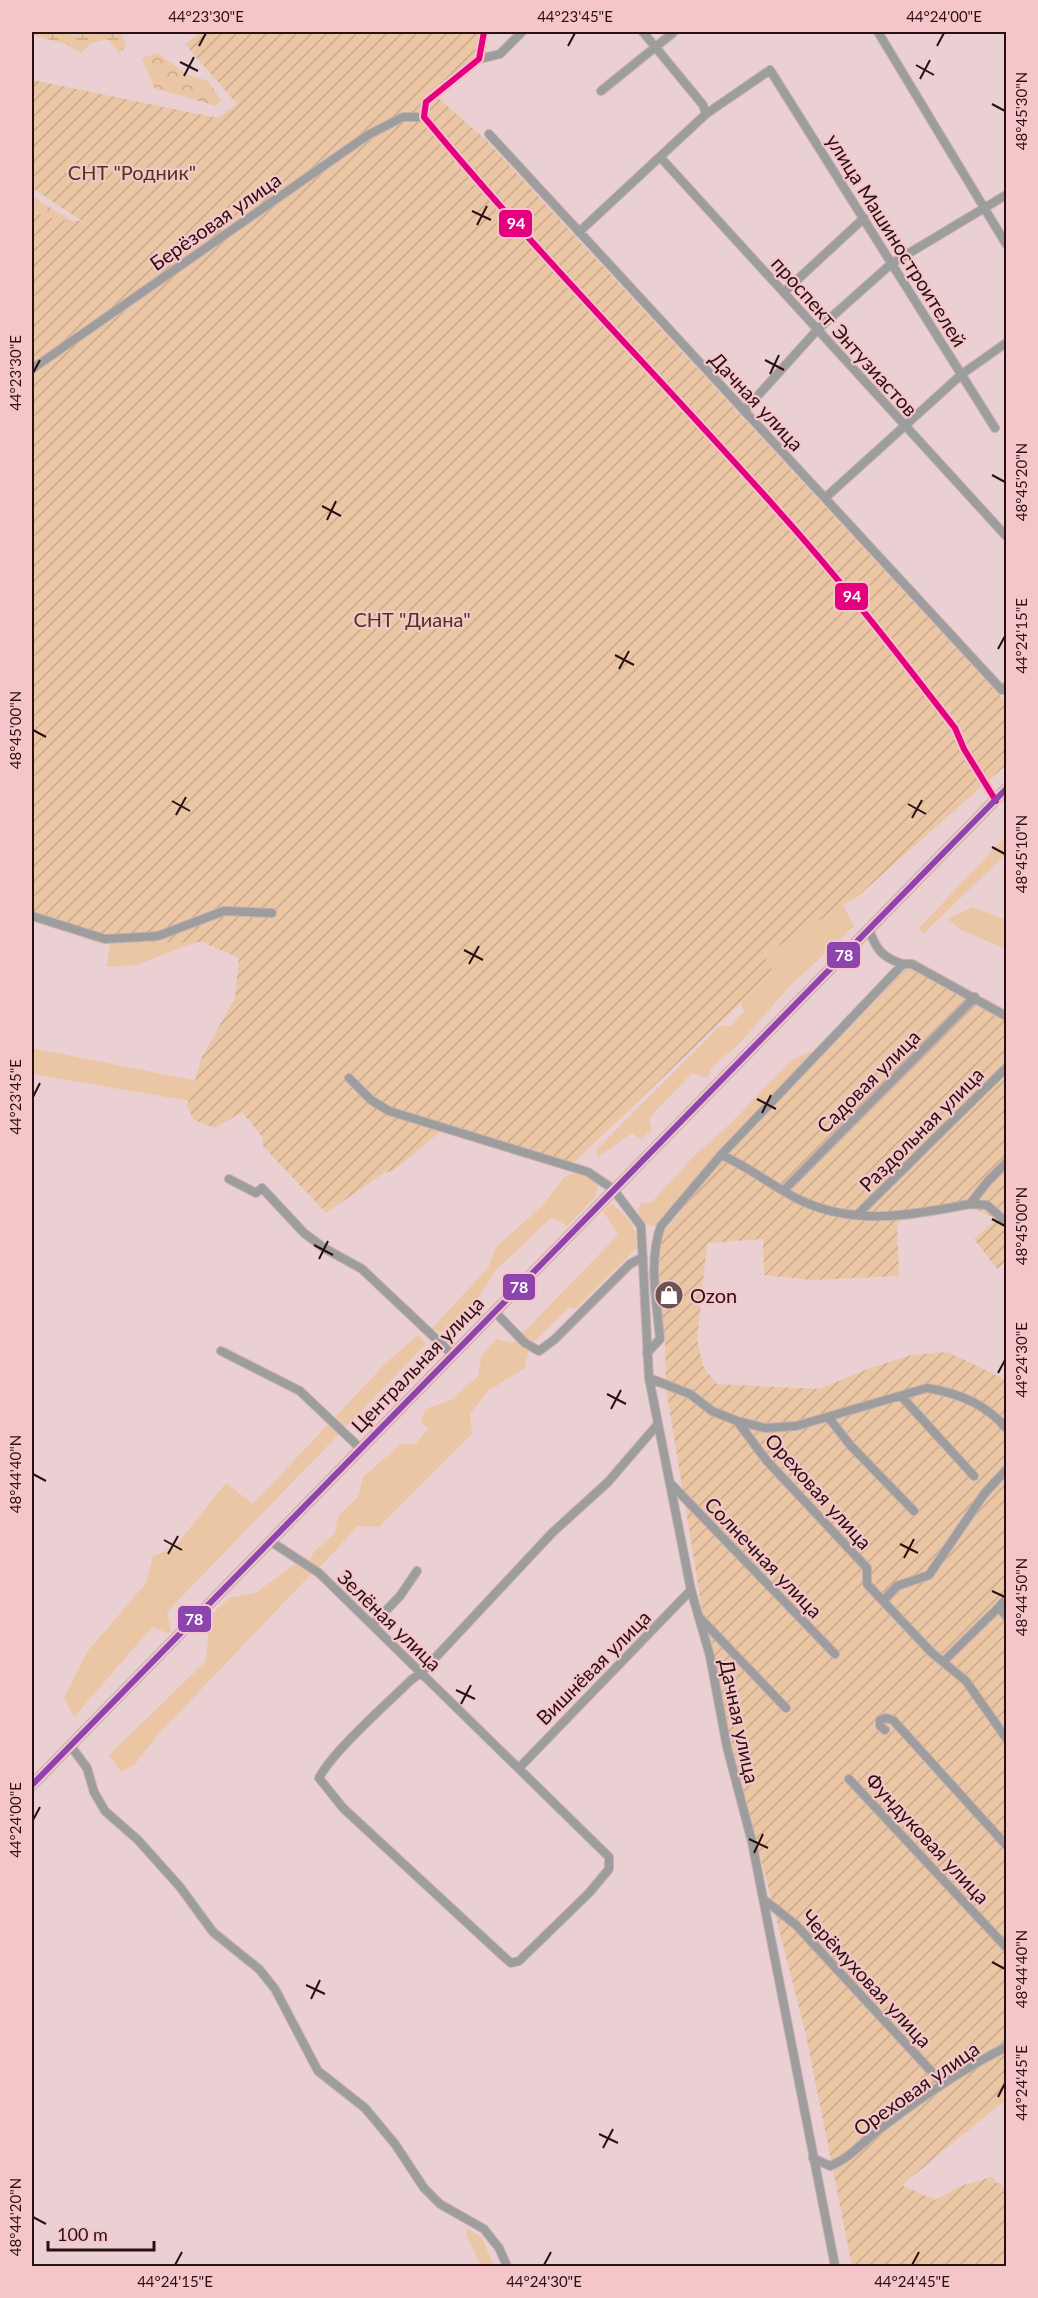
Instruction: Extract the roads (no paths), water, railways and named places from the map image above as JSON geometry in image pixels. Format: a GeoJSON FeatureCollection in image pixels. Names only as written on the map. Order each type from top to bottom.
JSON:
{"type":"FeatureCollection","features":[{"type":"Feature","properties":{"kind":"street"},"geometry":{"type":"LineString","coordinates":[[479,59],[484,32]]}},
{"type":"Feature","properties":{"kind":"street"},"geometry":{"type":"LineString","coordinates":[[522,32],[500,54],[479,59],[426,102],[424,117],[483,188],[798,533],[858,604],[955,728],[964,749],[996,801]]}},
{"type":"Feature","properties":{"kind":"street"},"geometry":{"type":"LineString","coordinates":[[579,232],[706,114],[703,105],[643,32]]}},
{"type":"Feature","properties":{"kind":"street"},"geometry":{"type":"LineString","coordinates":[[601,91],[674,32]]}},
{"type":"Feature","properties":{"kind":"street"},"geometry":{"type":"LineString","coordinates":[[878,32],[1006,244]]}},
{"type":"Feature","properties":{"kind":"street","name":"улица Машиностроителей"},"geometry":{"type":"LineString","coordinates":[[706,114],[770,70],[995,428]]}},
{"type":"Feature","properties":{"kind":"street","name":"Берёзовая улица"},"geometry":{"type":"LineString","coordinates":[[32,369],[368,135],[403,117],[424,117]]}},
{"type":"Feature","properties":{"kind":"street","name":"Дачная улица"},"geometry":{"type":"LineString","coordinates":[[489,134],[744,411],[1004,688]]}},
{"type":"Feature","properties":{"kind":"street","name":"проспект Энтузиастов"},"geometry":{"type":"LineString","coordinates":[[661,158],[1006,536]]}},
{"type":"Feature","properties":{"kind":"street"},"geometry":{"type":"LineString","coordinates":[[744,411],[818,330],[891,264],[1006,195]]}},
{"type":"Feature","properties":{"kind":"street"},"geometry":{"type":"LineString","coordinates":[[784,292],[864,218]]}},
{"type":"Feature","properties":{"kind":"street"},"geometry":{"type":"LineString","coordinates":[[825,498],[962,374],[1006,344]]}},
{"type":"Feature","properties":{"kind":"street","name":"Центральная улица"},"geometry":{"type":"LineString","coordinates":[[32,1785],[1006,789]]}},
{"type":"Feature","properties":{"kind":"street"},"geometry":{"type":"LineString","coordinates":[[32,916],[105,939],[158,936],[224,911],[272,913]]}},
{"type":"Feature","properties":{"kind":"street"},"geometry":{"type":"LineString","coordinates":[[869,929],[875,946],[886,959],[912,964],[1006,1016]]}},
{"type":"Feature","properties":{"kind":"street"},"geometry":{"type":"LineString","coordinates":[[647,1353],[660,1339],[655,1265],[656,1238],[661,1226],[721,1155],[903,964]]}},
{"type":"Feature","properties":{"kind":"street","name":"Садовая улица"},"geometry":{"type":"LineString","coordinates":[[784,1190],[975,997]]}},
{"type":"Feature","properties":{"kind":"street","name":"Раздольная улица"},"geometry":{"type":"LineString","coordinates":[[858,1214],[1006,1068]]}},
{"type":"Feature","properties":{"kind":"street","name":"Дачная улица"},"geometry":{"type":"LineString","coordinates":[[350,1078],[371,1100],[389,1111],[588,1172],[613,1189],[641,1226],[649,1378],[692,1590],[763,1899],[835,2266]]}},
{"type":"Feature","properties":{"kind":"street"},"geometry":{"type":"LineString","coordinates":[[721,1155],[748,1167],[801,1200],[828,1210],[895,1218],[970,1204],[987,1205],[1006,1222]]}},
{"type":"Feature","properties":{"kind":"street"},"geometry":{"type":"LineString","coordinates":[[970,1204],[1006,1163]]}},
{"type":"Feature","properties":{"kind":"street"},"geometry":{"type":"LineString","coordinates":[[229,1179],[256,1193],[262,1188],[304,1233],[324,1248],[362,1269],[452,1354]]}},
{"type":"Feature","properties":{"kind":"street"},"geometry":{"type":"LineString","coordinates":[[494,1311],[525,1343],[539,1351],[555,1339],[630,1264],[643,1257]]}},
{"type":"Feature","properties":{"kind":"street"},"geometry":{"type":"LineString","coordinates":[[221,1351],[300,1391],[360,1448]]}},
{"type":"Feature","properties":{"kind":"street","name":"Ореховая улица"},"geometry":{"type":"LineString","coordinates":[[649,1378],[690,1394],[712,1411],[737,1421],[767,1461],[867,1568],[867,1584],[932,1653],[966,1681],[1006,1738]]}},
{"type":"Feature","properties":{"kind":"street"},"geometry":{"type":"LineString","coordinates":[[737,1421],[765,1428],[796,1426],[927,1388],[946,1391],[993,1412],[1006,1428]]}},
{"type":"Feature","properties":{"kind":"street"},"geometry":{"type":"LineString","coordinates":[[901,1396],[974,1476]]}},
{"type":"Feature","properties":{"kind":"street"},"geometry":{"type":"LineString","coordinates":[[830,1418],[850,1445],[914,1511]]}},
{"type":"Feature","properties":{"kind":"street"},"geometry":{"type":"LineString","coordinates":[[421,1673],[552,1533],[608,1482],[658,1424]]}},
{"type":"Feature","properties":{"kind":"street"},"geometry":{"type":"LineString","coordinates":[[883,1601],[897,1586],[929,1575],[984,1494],[1006,1470]]}},
{"type":"Feature","properties":{"kind":"street","name":"Солнечная улица"},"geometry":{"type":"LineString","coordinates":[[670,1483],[835,1654]]}},
{"type":"Feature","properties":{"kind":"street","name":"Зелёная улица"},"geometry":{"type":"LineString","coordinates":[[270,1541],[319,1573],[609,1857],[609,1869],[589,1893],[519,1961],[511,1963],[344,1808],[320,1778],[323,1770],[348,1744],[411,1680],[421,1673]]}},
{"type":"Feature","properties":{"kind":"street"},"geometry":{"type":"LineString","coordinates":[[372,1625],[400,1596],[417,1571]]}},
{"type":"Feature","properties":{"kind":"street","name":"Вишнёвая улица"},"geometry":{"type":"LineString","coordinates":[[519,1768],[692,1590]]}},
{"type":"Feature","properties":{"kind":"street"},"geometry":{"type":"LineString","coordinates":[[944,1661],[1006,1599]]}},
{"type":"Feature","properties":{"kind":"street"},"geometry":{"type":"LineString","coordinates":[[999,1608],[1006,1616]]}},
{"type":"Feature","properties":{"kind":"street"},"geometry":{"type":"LineString","coordinates":[[699,1617],[786,1708]]}},
{"type":"Feature","properties":{"kind":"street"},"geometry":{"type":"LineString","coordinates":[[885,1730],[880,1726],[880,1720],[886,1718],[893,1720],[1006,1845]]}},
{"type":"Feature","properties":{"kind":"street"},"geometry":{"type":"LineString","coordinates":[[70,1746],[87,1768],[94,1792],[105,1811],[138,1840],[180,1887],[213,1932],[259,1969],[275,1989],[318,2071],[366,2108],[395,2144],[424,2188],[440,2204],[484,2229],[499,2248],[507,2266]]}},
{"type":"Feature","properties":{"kind":"street","name":"Фундуковая улица"},"geometry":{"type":"LineString","coordinates":[[849,1779],[1006,1947]]}},
{"type":"Feature","properties":{"kind":"street","name":"Черёмуховая улица"},"geometry":{"type":"LineString","coordinates":[[763,1899],[796,1924],[942,2084]]}},
{"type":"Feature","properties":{"kind":"street","name":"Ореховая улица"},"geometry":{"type":"LineString","coordinates":[[813,2158],[830,2166],[843,2161],[886,2123],[942,2084],[1006,2047]]}},
{"type":"Feature","properties":{"kind":"place","name":"Ozon"},"geometry":{"type":"Point","coordinates":[669,1295]}},
{"type":"Feature","properties":{"kind":"park label","name":"СНТ \"Родник\""},"geometry":{"type":"Point","coordinates":[132,172]}},
{"type":"Feature","properties":{"kind":"park label","name":"СНТ \"Диана\""},"geometry":{"type":"Point","coordinates":[412,619]}}]}
